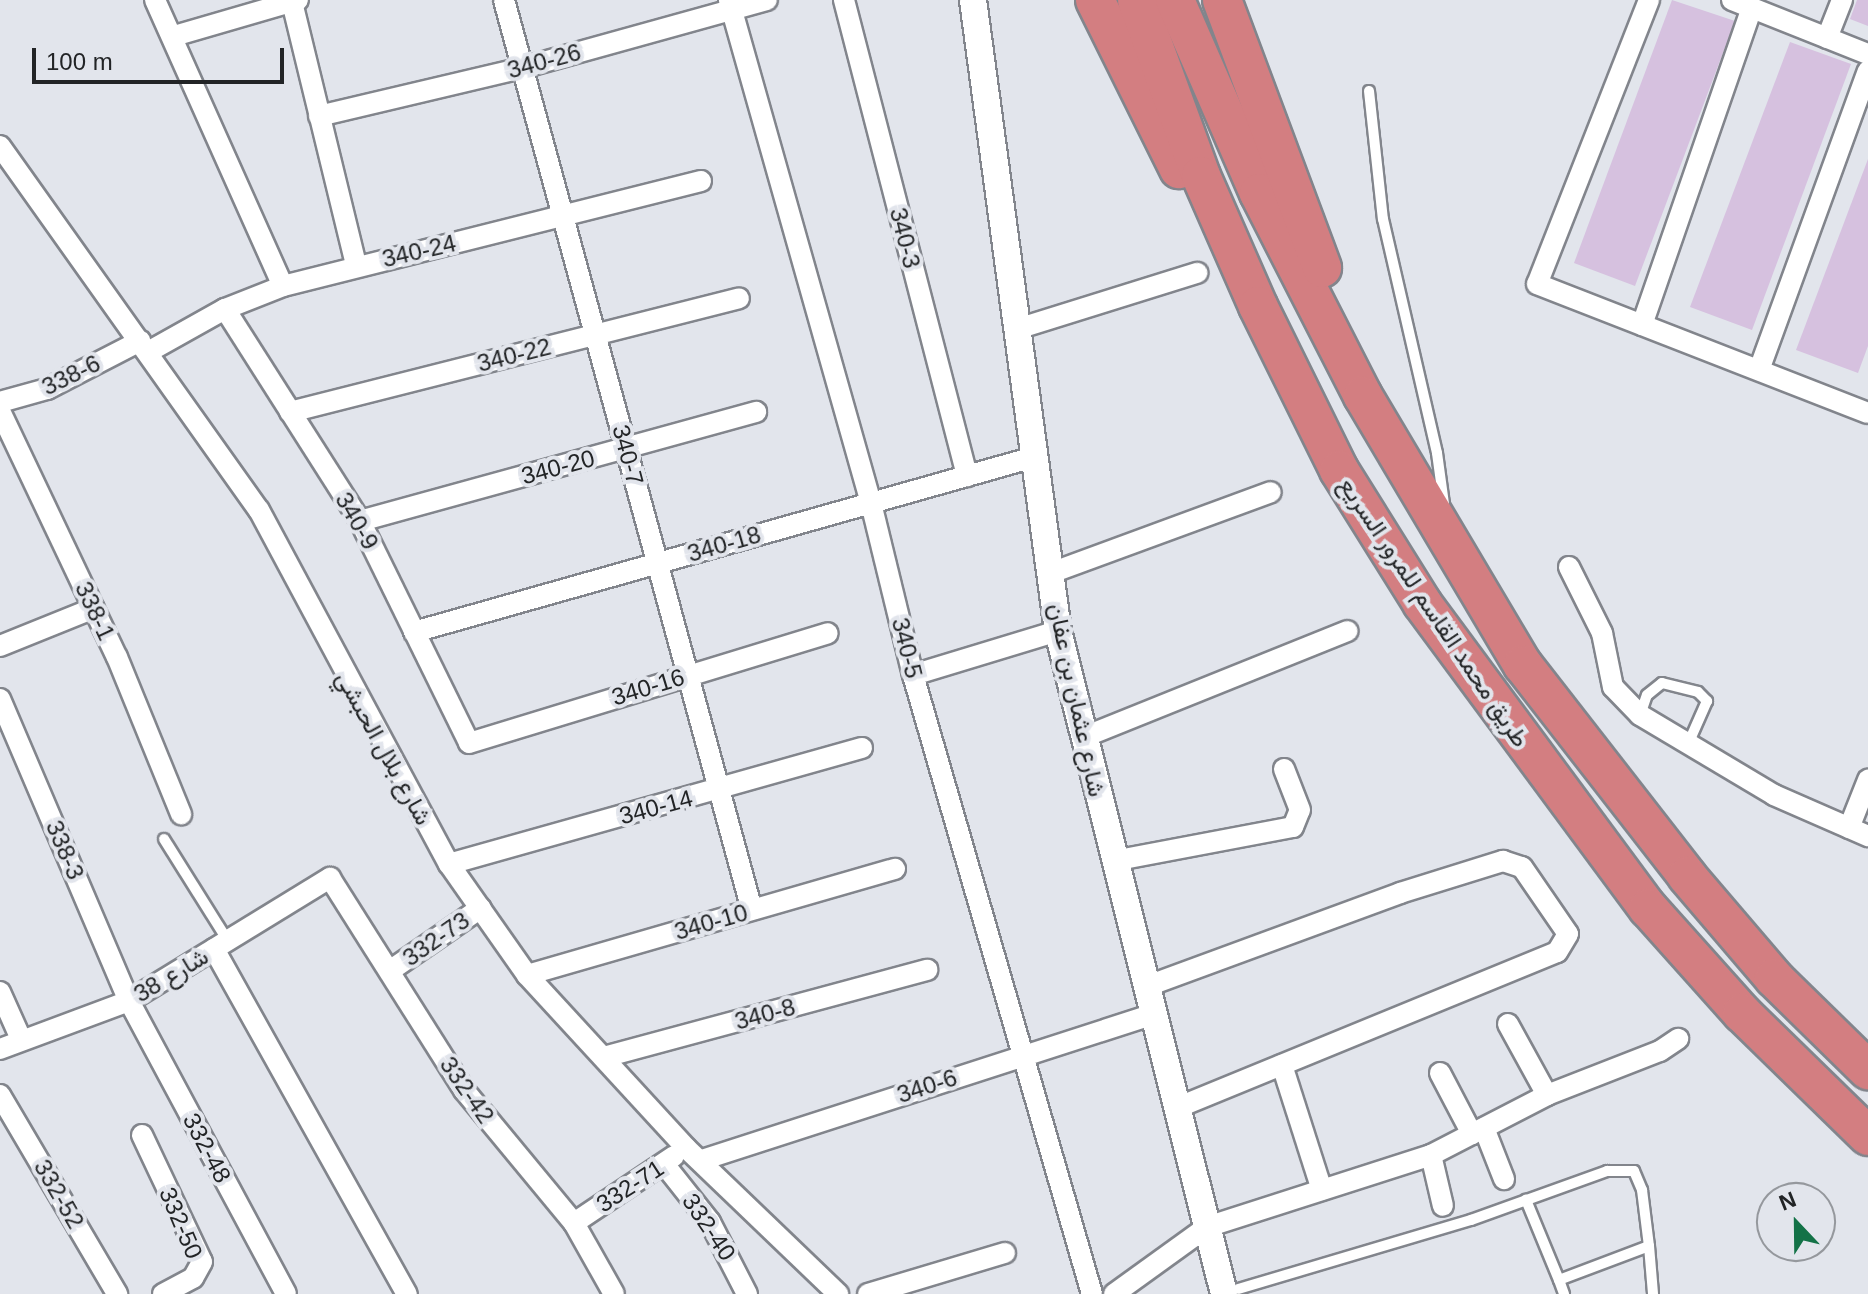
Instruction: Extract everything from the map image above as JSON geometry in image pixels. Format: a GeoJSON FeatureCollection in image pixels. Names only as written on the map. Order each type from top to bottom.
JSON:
{"type":"FeatureCollection","features":[{"type":"Feature","properties":{"kind":"highway"},"geometry":{"type":"LineString","coordinates":[[1095,0],[1143,105],[1258,306]]}},
{"type":"Feature","properties":{"kind":"highway","name":"طريق محمد القاسم للمرور السريع"},"geometry":{"type":"LineString","coordinates":[[1137,0],[1201,176],[1258,306],[1339,470],[1422,603],[1523,746],[1658,920],[1742,1013],[1868,1136]]}},
{"type":"Feature","properties":{"kind":"highway","name":"طريق محمد القاسم للمرور السريع"},"geometry":{"type":"LineString","coordinates":[[1175,0],[1259,193],[1363,396],[1523,665],[1611,783],[1774,978],[1868,1070]]}},
{"type":"Feature","properties":{"kind":"highway"},"geometry":{"type":"LineString","coordinates":[[1222,0],[1337,309],[1363,396]]}},
{"type":"Feature","properties":{"kind":"street"},"geometry":{"type":"LineString","coordinates":[[155,0],[174,36],[283,286]]}},
{"type":"Feature","properties":{"kind":"street","name":"340-7"},"geometry":{"type":"LineString","coordinates":[[504,0],[752,910]]}},
{"type":"Feature","properties":{"kind":"street","name":"340-26"},"geometry":{"type":"LineString","coordinates":[[319,116],[522,68],[730,5],[767,0]]}},
{"type":"Feature","properties":{"kind":"street","name":"340-3"},"geometry":{"type":"LineString","coordinates":[[844,0],[967,476]]}},
{"type":"Feature","properties":{"kind":"street","name":"شارع عثمان بن عفان"},"geometry":{"type":"LineString","coordinates":[[973,0],[1058,631],[1176,1108],[1207,1227],[1230,1292]]}},
{"type":"Feature","properties":{"kind":"street"},"geometry":{"type":"LineString","coordinates":[[1649,0],[1537,284],[1868,411]]}},
{"type":"Feature","properties":{"kind":"street"},"geometry":{"type":"LineString","coordinates":[[1732,0],[1868,54]]}},
{"type":"Feature","properties":{"kind":"street"},"geometry":{"type":"LineString","coordinates":[[1827,38],[1842,0]]}},
{"type":"Feature","properties":{"kind":"street"},"geometry":{"type":"LineString","coordinates":[[174,36],[295,1],[319,116],[356,265]]}},
{"type":"Feature","properties":{"kind":"street","name":"340-5"},"geometry":{"type":"LineString","coordinates":[[730,5],[871,503],[913,675],[1026,1053],[1092,1294]]}},
{"type":"Feature","properties":{"kind":"street"},"geometry":{"type":"LineString","coordinates":[[1642,325],[1752,8]]}},
{"type":"Feature","properties":{"kind":"street"},"geometry":{"type":"LineString","coordinates":[[1759,370],[1868,71]]}},
{"type":"Feature","properties":{"kind":"street","name":"شارع بلال الحبشي"},"geometry":{"type":"LineString","coordinates":[[0,146],[259,510],[449,864],[527,975],[694,1154],[838,1294]]}},
{"type":"Feature","properties":{"kind":"street","name":"340-24"},"geometry":{"type":"LineString","coordinates":[[144,346],[283,286],[356,265],[563,218],[701,181]]}},
{"type":"Feature","properties":{"kind":"street"},"geometry":{"type":"LineString","coordinates":[[1017,329],[1197,273]]}},
{"type":"Feature","properties":{"kind":"street","name":"340-22"},"geometry":{"type":"LineString","coordinates":[[290,412],[739,298]]}},
{"type":"Feature","properties":{"kind":"street","name":"340-9"},"geometry":{"type":"LineString","coordinates":[[225,309],[360,521],[469,743]]}},
{"type":"Feature","properties":{"kind":"street","name":"338-6"},"geometry":{"type":"LineString","coordinates":[[0,402],[47,389],[144,346]]}},
{"type":"Feature","properties":{"kind":"street","name":"338-1"},"geometry":{"type":"LineString","coordinates":[[0,411],[94,608],[181,814]]}},
{"type":"Feature","properties":{"kind":"street","name":"340-20"},"geometry":{"type":"LineString","coordinates":[[360,521],[756,412]]}},
{"type":"Feature","properties":{"kind":"street","name":"340-18"},"geometry":{"type":"LineString","coordinates":[[414,632],[1034,457]]}},
{"type":"Feature","properties":{"kind":"street"},"geometry":{"type":"LineString","coordinates":[[1051,573],[1271,492]]}},
{"type":"Feature","properties":{"kind":"street"},"geometry":{"type":"LineString","coordinates":[[1569,567],[1602,633],[1613,687],[1640,715],[1774,795],[1859,832],[1868,780]]}},
{"type":"Feature","properties":{"kind":"street"},"geometry":{"type":"LineString","coordinates":[[0,646],[94,608]]}},
{"type":"Feature","properties":{"kind":"street"},"geometry":{"type":"LineString","coordinates":[[913,675],[1058,631]]}},
{"type":"Feature","properties":{"kind":"street"},"geometry":{"type":"LineString","coordinates":[[1084,737],[1348,631]]}},
{"type":"Feature","properties":{"kind":"street","name":"340-16"},"geometry":{"type":"LineString","coordinates":[[469,743],[828,633]]}},
{"type":"Feature","properties":{"kind":"street","name":"338-3"},"geometry":{"type":"LineString","coordinates":[[0,699],[129,1001]]}},
{"type":"Feature","properties":{"kind":"street","name":"340-14"},"geometry":{"type":"LineString","coordinates":[[449,864],[862,748]]}},
{"type":"Feature","properties":{"kind":"street"},"geometry":{"type":"LineString","coordinates":[[1113,861],[1293,827],[1300,810],[1284,769]]}},
{"type":"Feature","properties":{"kind":"street"},"geometry":{"type":"LineString","coordinates":[[1145,987],[1440,879],[1503,861],[1522,867],[1568,934],[1557,952],[1176,1108]]}},
{"type":"Feature","properties":{"kind":"street","name":"340-10"},"geometry":{"type":"LineString","coordinates":[[527,975],[895,869]]}},
{"type":"Feature","properties":{"kind":"street","name":"شارع 38"},"geometry":{"type":"LineString","coordinates":[[0,1049],[129,1001],[330,878]]}},
{"type":"Feature","properties":{"kind":"street","name":"332-42"},"geometry":{"type":"LineString","coordinates":[[330,878],[391,970],[464,1090],[574,1223],[614,1294]]}},
{"type":"Feature","properties":{"kind":"street","name":"332-73"},"geometry":{"type":"LineString","coordinates":[[391,970],[481,908]]}},
{"type":"Feature","properties":{"kind":"street"},"geometry":{"type":"LineString","coordinates":[[221,945],[407,1294]]}},
{"type":"Feature","properties":{"kind":"street","name":"340-8"},"geometry":{"type":"LineString","coordinates":[[604,1057],[927,970]]}},
{"type":"Feature","properties":{"kind":"street"},"geometry":{"type":"LineString","coordinates":[[0,992],[21,1039]]}},
{"type":"Feature","properties":{"kind":"street","name":"332-48"},"geometry":{"type":"LineString","coordinates":[[129,1001],[286,1294]]}},
{"type":"Feature","properties":{"kind":"street","name":"340-6"},"geometry":{"type":"LineString","coordinates":[[694,1154],[1152,1015]]}},
{"type":"Feature","properties":{"kind":"street"},"geometry":{"type":"LineString","coordinates":[[1508,1024],[1547,1095]]}},
{"type":"Feature","properties":{"kind":"street"},"geometry":{"type":"LineString","coordinates":[[1114,1294],[1207,1227],[1431,1155],[1547,1095],[1660,1051],[1678,1039]]}},
{"type":"Feature","properties":{"kind":"street"},"geometry":{"type":"LineString","coordinates":[[1282,1065],[1322,1190]]}},
{"type":"Feature","properties":{"kind":"street"},"geometry":{"type":"LineString","coordinates":[[1440,1073],[1478,1131],[1504,1179]]}},
{"type":"Feature","properties":{"kind":"street","name":"332-52"},"geometry":{"type":"LineString","coordinates":[[0,1095],[117,1294]]}},
{"type":"Feature","properties":{"kind":"street","name":"332-50"},"geometry":{"type":"LineString","coordinates":[[142,1135],[202,1262],[193,1278],[163,1294]]}},
{"type":"Feature","properties":{"kind":"street","name":"332-71"},"geometry":{"type":"LineString","coordinates":[[574,1223],[664,1164],[694,1154]]}},
{"type":"Feature","properties":{"kind":"street"},"geometry":{"type":"LineString","coordinates":[[1431,1155],[1443,1206]]}},
{"type":"Feature","properties":{"kind":"street","name":"332-40"},"geometry":{"type":"LineString","coordinates":[[664,1164],[710,1222],[747,1294]]}},
{"type":"Feature","properties":{"kind":"street"},"geometry":{"type":"LineString","coordinates":[[868,1294],[1005,1253]]}},
{"type":"Feature","properties":{"kind":"lane"},"geometry":{"type":"LineString","coordinates":[[1369,91],[1383,219],[1437,453],[1449,542]]}},
{"type":"Feature","properties":{"kind":"lane"},"geometry":{"type":"LineString","coordinates":[[1640,715],[1647,695],[1662,683],[1705,696],[1688,744]]}},
{"type":"Feature","properties":{"kind":"lane"},"geometry":{"type":"LineString","coordinates":[[164,839],[221,945]]}},
{"type":"Feature","properties":{"kind":"lane"},"geometry":{"type":"LineString","coordinates":[[1230,1292],[1526,1200],[1607,1171],[1634,1171],[1642,1190],[1653,1294]]}},
{"type":"Feature","properties":{"kind":"lane"},"geometry":{"type":"LineString","coordinates":[[1526,1200],[1564,1294]]}},
{"type":"Feature","properties":{"kind":"lane"},"geometry":{"type":"LineString","coordinates":[[1559,1280],[1649,1246]]}},
{"type":"Feature","properties":{"kind":"lane"},"geometry":{"type":"LineString","coordinates":[[1230,1292],[1250,1294]]}},
{"type":"Feature","properties":{"kind":"building"},"geometry":{"type":"Polygon","coordinates":[[[1672,0],[1735,21],[1635,286],[1574,263],[1672,0]]]}},
{"type":"Feature","properties":{"kind":"building"},"geometry":{"type":"Polygon","coordinates":[[[1857,0],[1868,0],[1868,26],[1850,19],[1857,0]]]}},
{"type":"Feature","properties":{"kind":"building"},"geometry":{"type":"Polygon","coordinates":[[[1790,42],[1851,64],[1752,330],[1690,307],[1790,42]]]}},
{"type":"Feature","properties":{"kind":"building"},"geometry":{"type":"Polygon","coordinates":[[[1868,159],[1868,346],[1858,373],[1796,350],[1868,159]]]}}]}
